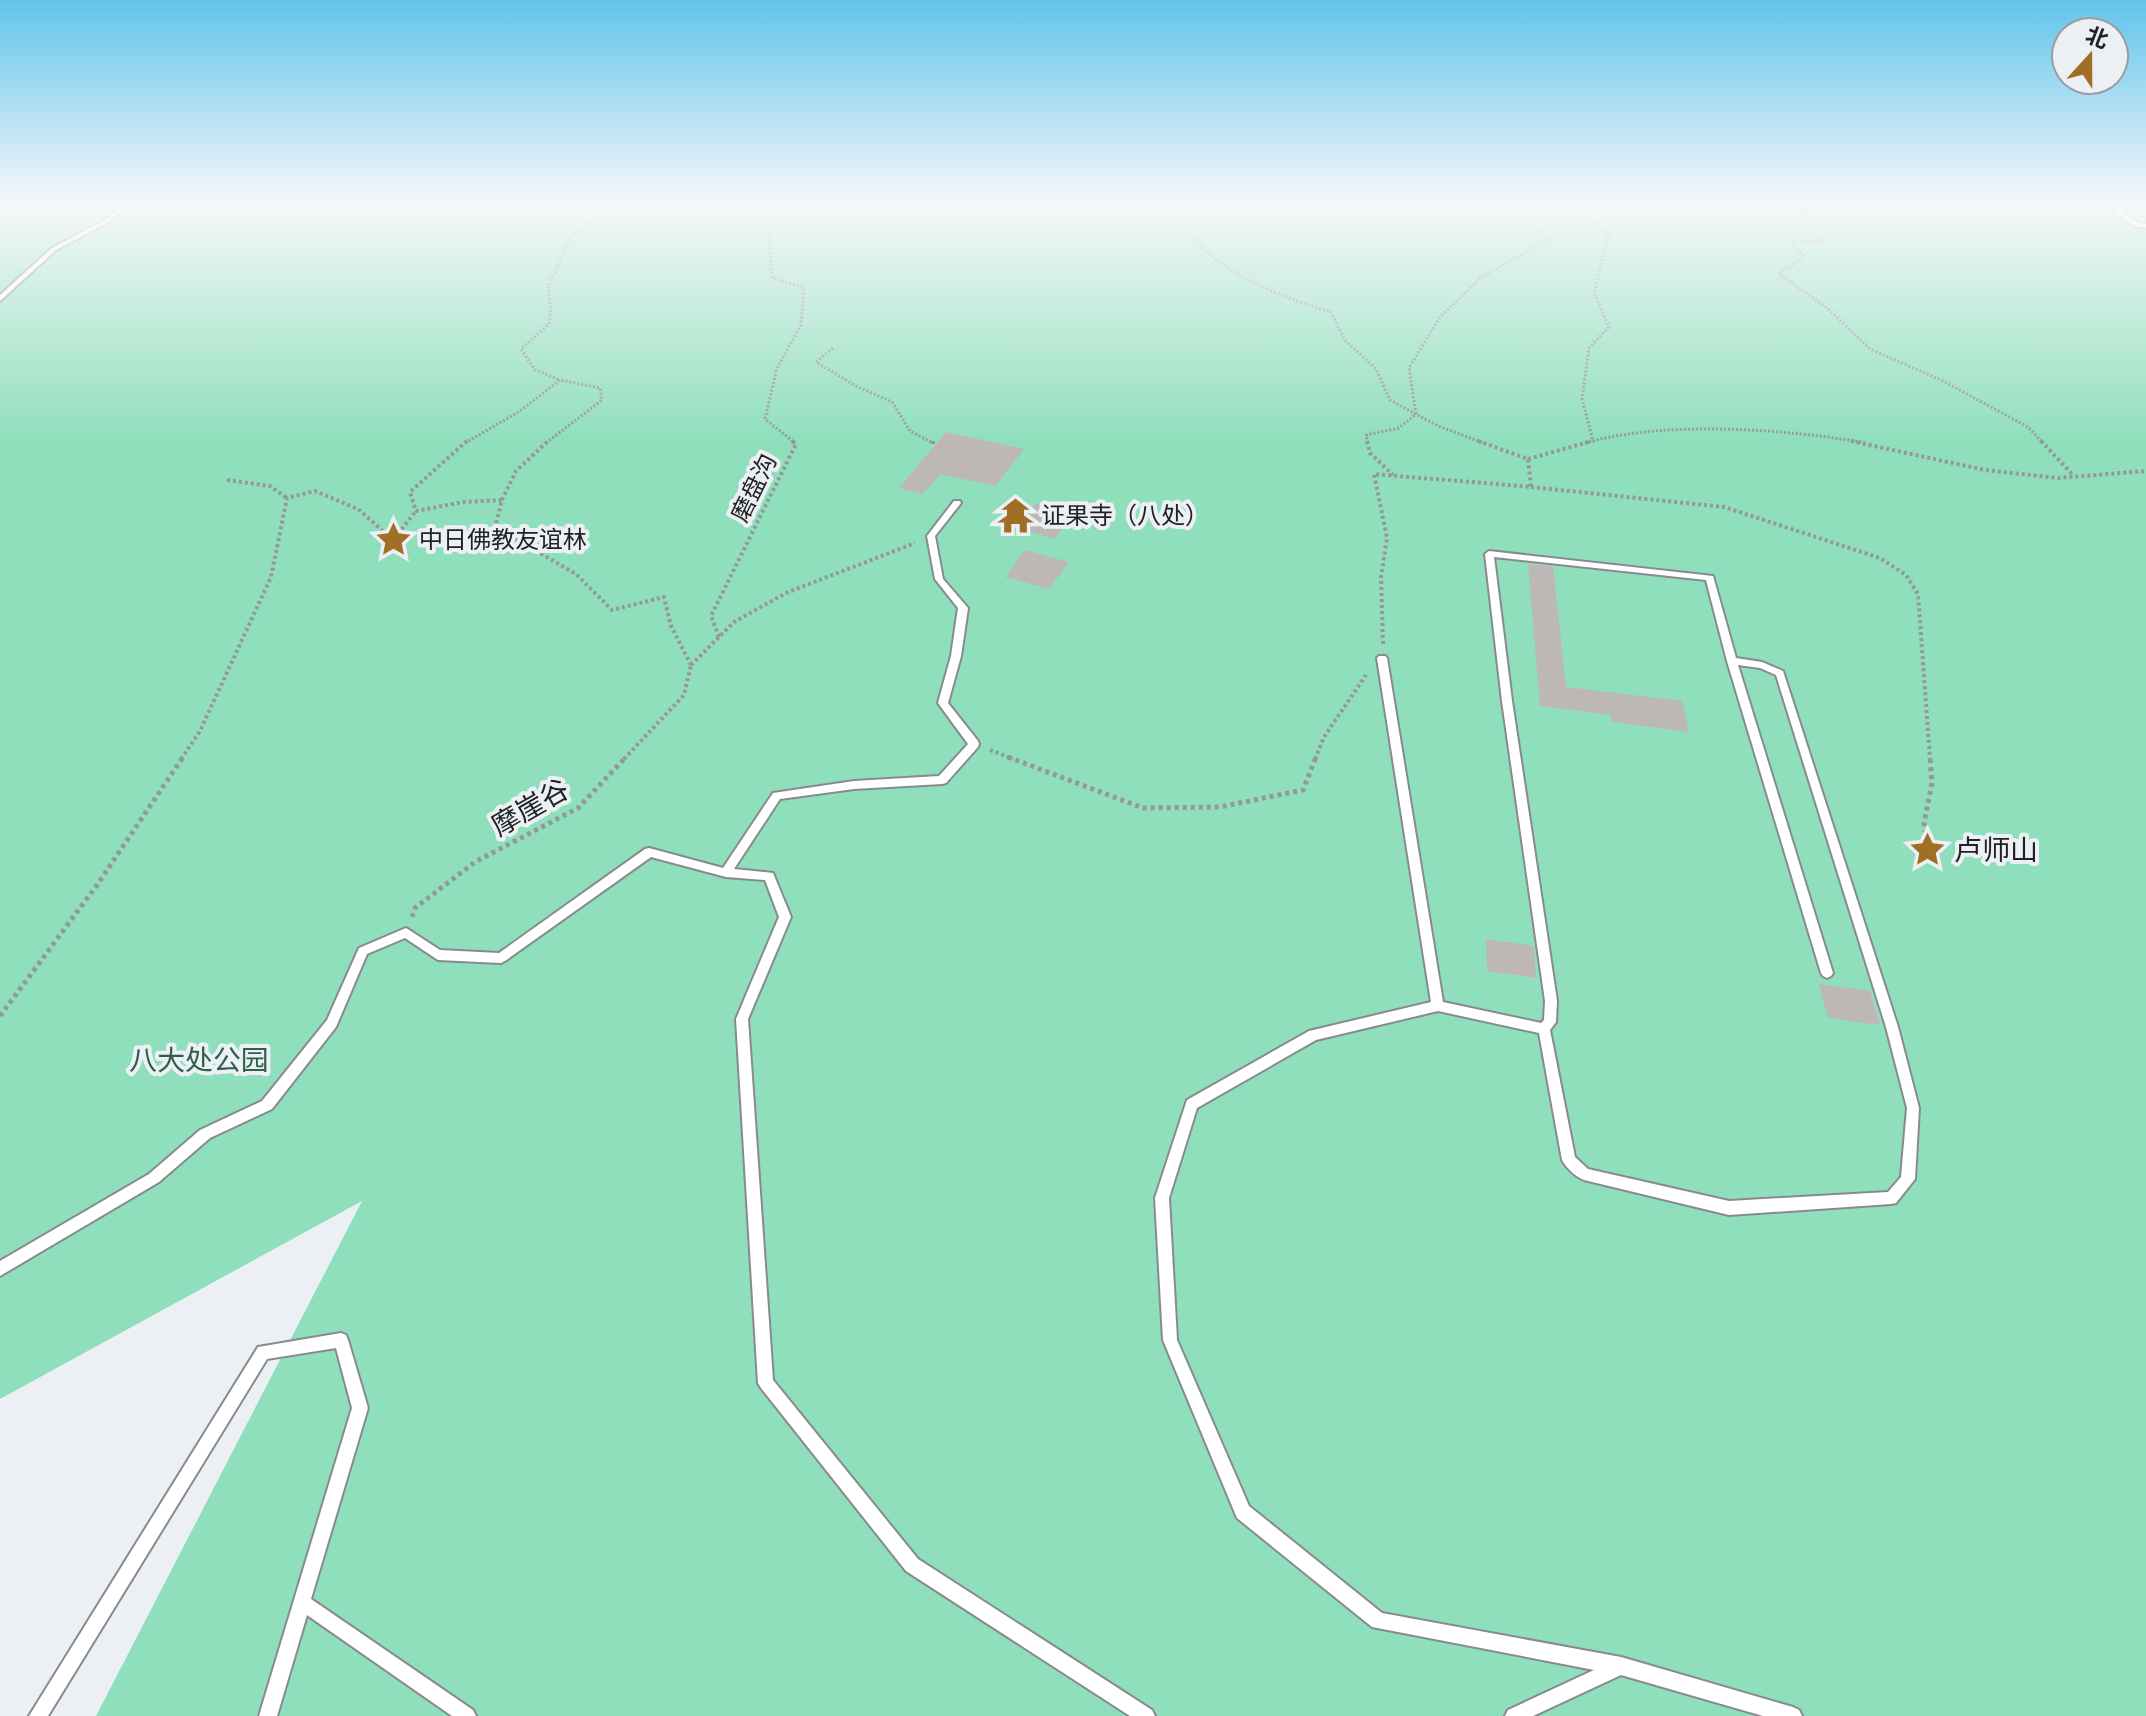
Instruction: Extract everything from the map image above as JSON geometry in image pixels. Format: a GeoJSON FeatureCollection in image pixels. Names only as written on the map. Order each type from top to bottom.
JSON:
{"type":"FeatureCollection","features":[{"type":"Feature","properties":{"kind":"lane"},"geometry":{"type":"LineString","coordinates":[[0,299],[19,281]]}},
{"type":"Feature","properties":{"kind":"lane"},"geometry":{"type":"LineString","coordinates":[[726,873],[777,796],[854,785],[942,780],[974,744],[943,703],[956,656],[963,608],[939,579],[931,536],[957,503]]}},
{"type":"Feature","properties":{"kind":"lane"},"geometry":{"type":"LineString","coordinates":[[1544,1029],[1550,1022],[1551,1001],[1489,554],[1710,578],[1732,661],[1827,973]]}},
{"type":"Feature","properties":{"kind":"lane"},"geometry":{"type":"LineString","coordinates":[[1382,658],[1438,1006]]}},
{"type":"Feature","properties":{"kind":"lane"},"geometry":{"type":"LineString","coordinates":[[1544,1029],[1569,1160],[1584,1174],[1729,1208],[1891,1198],[1908,1179],[1913,1108],[1892,1027],[1780,673],[1762,665],[1732,661]]}},
{"type":"Feature","properties":{"kind":"lane"},"geometry":{"type":"LineString","coordinates":[[0,1269],[154,1178],[205,1134],[267,1105],[332,1023],[363,951],[406,933],[438,955],[501,958],[649,852],[726,873],[769,876],[785,917],[742,1019],[766,1383],[912,1565],[1146,1716]]}},
{"type":"Feature","properties":{"kind":"lane"},"geometry":{"type":"LineString","coordinates":[[1544,1029],[1438,1006],[1313,1035],[1192,1104],[1162,1198],[1170,1340],[1243,1512],[1378,1621],[1621,1666],[1793,1716]]}},
{"type":"Feature","properties":{"kind":"lane"},"geometry":{"type":"LineString","coordinates":[[38,1716],[263,1352],[341,1340],[360,1408],[268,1716]]}},
{"type":"Feature","properties":{"kind":"lane"},"geometry":{"type":"LineString","coordinates":[[302,1602],[467,1716]]}},
{"type":"Feature","properties":{"kind":"lane"},"geometry":{"type":"LineString","coordinates":[[1514,1716],[1621,1666]]}},
{"type":"Feature","properties":{"kind":"path"},"geometry":{"type":"LineString","coordinates":[[552,281],[548,288],[553,312],[548,330],[521,349],[535,370],[560,380],[600,388],[602,400],[544,444],[516,471],[502,500],[495,527],[576,574],[612,610],[664,597],[671,626],[691,665],[734,622],[786,593],[931,536]]}},
{"type":"Feature","properties":{"kind":"path","name":"磨盘沟"},"geometry":{"type":"LineString","coordinates":[[719,637],[711,616],[796,444],[765,419],[777,368],[801,325],[804,288],[782,281]]}},
{"type":"Feature","properties":{"kind":"path"},"geometry":{"type":"LineString","coordinates":[[1249,281],[1271,294],[1331,312],[1344,339],[1376,369],[1390,400],[1438,426],[1528,459],[1613,435],[1718,428],[1864,442],[1985,470],[2058,478],[2146,471]]}},
{"type":"Feature","properties":{"kind":"path"},"geometry":{"type":"LineString","coordinates":[[1416,414],[1409,368],[1440,317],[1478,281]]}},
{"type":"Feature","properties":{"kind":"path"},"geometry":{"type":"LineString","coordinates":[[1593,441],[1582,399],[1589,348],[1609,327],[1594,293],[1597,281]]}},
{"type":"Feature","properties":{"kind":"path"},"geometry":{"type":"LineString","coordinates":[[1789,281],[1826,307],[1870,349],[1943,381],[2028,427],[2074,477]]}},
{"type":"Feature","properties":{"kind":"path"},"geometry":{"type":"LineString","coordinates":[[833,348],[816,362],[856,386],[892,402],[910,431],[933,441],[933,447]]}},
{"type":"Feature","properties":{"kind":"path"},"geometry":{"type":"LineString","coordinates":[[416,511],[410,492],[471,437],[520,411],[560,380]]}},
{"type":"Feature","properties":{"kind":"path"},"geometry":{"type":"LineString","coordinates":[[1393,475],[1370,453],[1366,435],[1399,428],[1416,414]]}},
{"type":"Feature","properties":{"kind":"path"},"geometry":{"type":"LineString","coordinates":[[1528,459],[1531,487]]}},
{"type":"Feature","properties":{"kind":"path"},"geometry":{"type":"LineString","coordinates":[[974,744],[1143,808],[1220,807],[1303,790],[1324,737],[1355,688],[1382,658],[1384,614],[1381,577],[1387,538],[1374,474],[1724,507],[1880,558],[1906,575],[1918,594],[1932,783],[1924,823],[1928,850]]}},
{"type":"Feature","properties":{"kind":"path"},"geometry":{"type":"LineString","coordinates":[[227,480],[270,486],[287,498],[315,491],[358,509],[393,540],[416,511],[463,502],[502,500]]}},
{"type":"Feature","properties":{"kind":"path"},"geometry":{"type":"LineString","coordinates":[[0,1016],[97,885],[200,731],[271,577],[287,498]]}},
{"type":"Feature","properties":{"kind":"path","name":"摩崖谷"},"geometry":{"type":"LineString","coordinates":[[406,933],[415,908],[475,862],[578,808],[684,695],[691,665]]}},
{"type":"Feature","properties":{"kind":"green space","name":"八大处公园"},"geometry":{"type":"Polygon","coordinates":[[[0,281],[2146,281],[2146,1716],[96,1716],[362,1201],[0,1399],[0,281]]]}},
{"type":"Feature","properties":{"kind":"building"},"geometry":{"type":"Polygon","coordinates":[[[946,432],[1024,449],[995,486],[941,474],[922,494],[899,488],[946,432]]]}},
{"type":"Feature","properties":{"kind":"building"},"geometry":{"type":"Polygon","coordinates":[[[1037,503],[1072,516],[1054,539],[1015,527],[1037,503]]]}},
{"type":"Feature","properties":{"kind":"building"},"geometry":{"type":"Polygon","coordinates":[[[1025,550],[1069,562],[1049,589],[1005,577],[1025,550]]]}},
{"type":"Feature","properties":{"kind":"building"},"geometry":{"type":"Polygon","coordinates":[[[1528,564],[1553,566],[1566,687],[1682,701],[1689,732],[1612,722],[1611,715],[1540,706],[1528,564]]]}},
{"type":"Feature","properties":{"kind":"building"},"geometry":{"type":"Polygon","coordinates":[[[1486,939],[1534,946],[1536,978],[1487,971],[1486,939]]]}},
{"type":"Feature","properties":{"kind":"building"},"geometry":{"type":"Polygon","coordinates":[[[1819,984],[1870,991],[1880,1025],[1828,1018],[1819,984]]]}},
{"type":"Feature","properties":{"kind":"place","name":"证果寺（八处）"},"geometry":{"type":"Point","coordinates":[1015,516]}},
{"type":"Feature","properties":{"kind":"place","name":"中日佛教友谊林"},"geometry":{"type":"Point","coordinates":[393,540]}},
{"type":"Feature","properties":{"kind":"place","name":"卢师山"},"geometry":{"type":"Point","coordinates":[1928,850]}}]}
